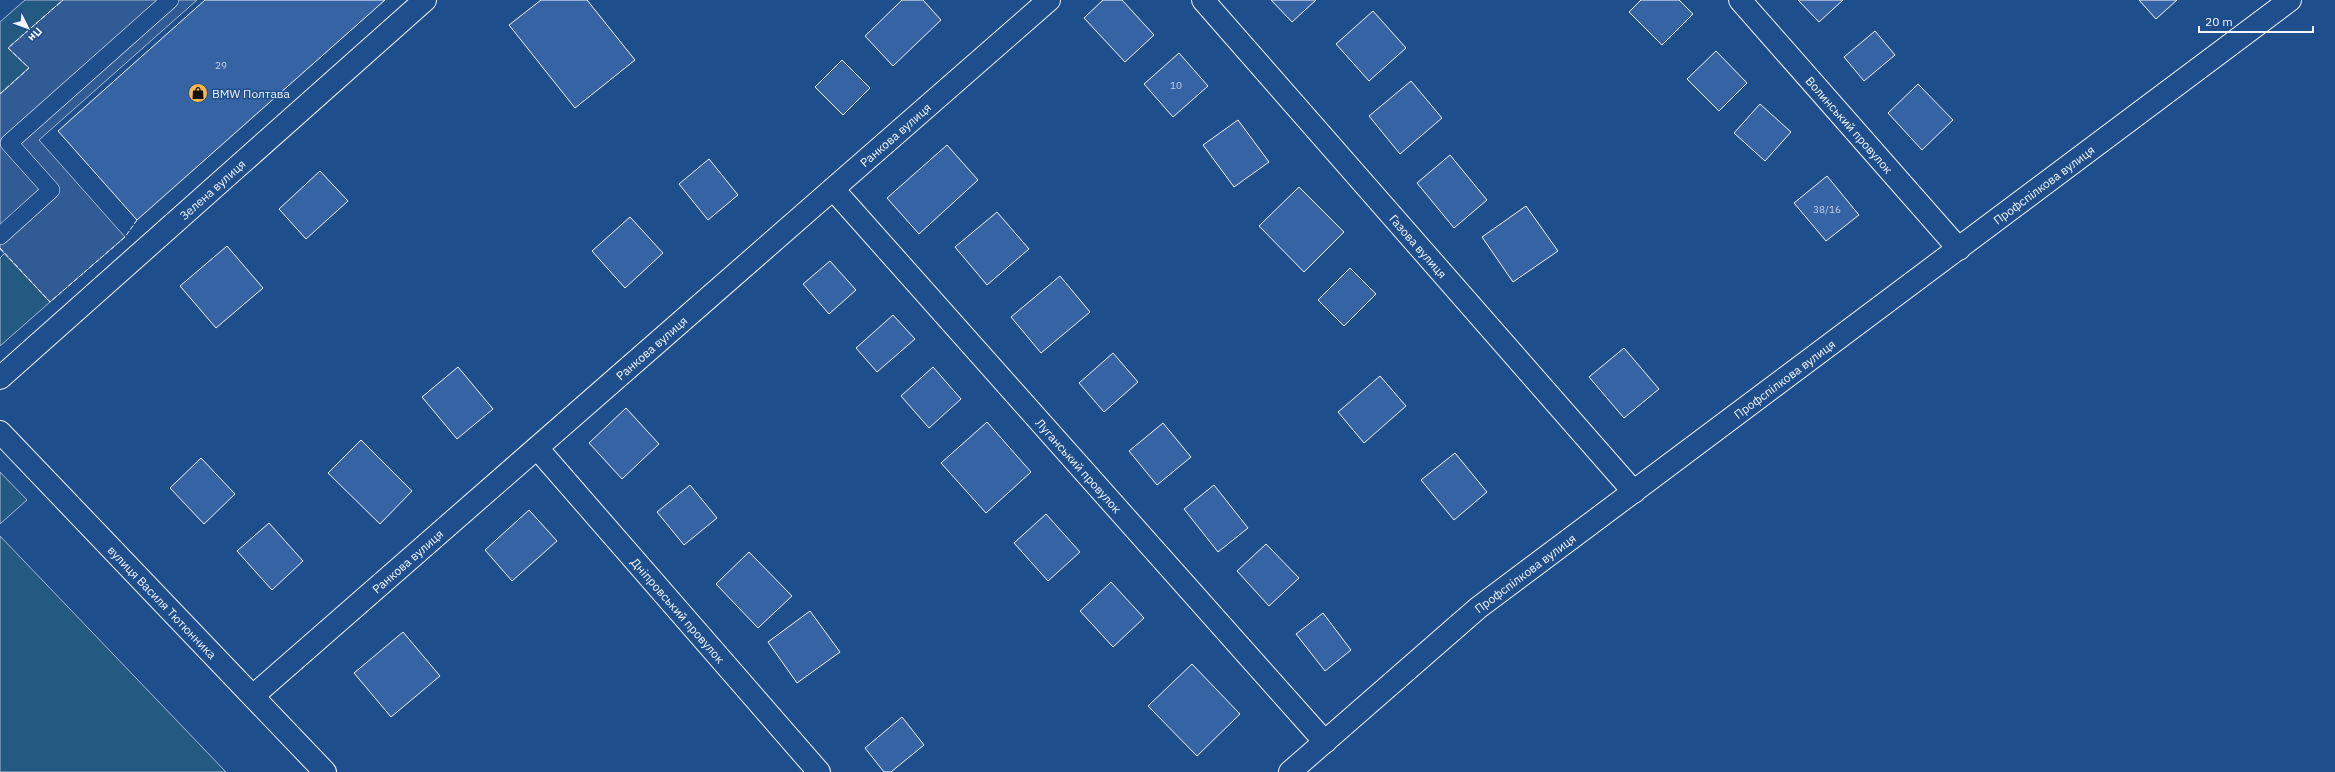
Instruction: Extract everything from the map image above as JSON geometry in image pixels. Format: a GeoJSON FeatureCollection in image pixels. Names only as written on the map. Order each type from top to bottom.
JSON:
{"type":"FeatureCollection","features":[{"type":"Feature","properties":{"kind":"street","name":"Зелена вулиця"},"geometry":{"type":"LineString","coordinates":[[0,378],[425,0]]}},
{"type":"Feature","properties":{"kind":"street","name":"Ранкова вулиця"},"geometry":{"type":"LineString","coordinates":[[253,696],[1049,0]]}},
{"type":"Feature","properties":{"kind":"street","name":"Газова вулиця"},"geometry":{"type":"LineString","coordinates":[[1203,0],[1634,492]]}},
{"type":"Feature","properties":{"kind":"street","name":"Волинський провулок"},"geometry":{"type":"LineString","coordinates":[[1740,0],[1958,248]]}},
{"type":"Feature","properties":{"kind":"street","name":"Профспілкова вулиця"},"geometry":{"type":"LineString","coordinates":[[1290,772],[1478,608],[2283,2]]}},
{"type":"Feature","properties":{"kind":"street","name":"Луганський провулок"},"geometry":{"type":"LineString","coordinates":[[833,189],[1324,742]]}},
{"type":"Feature","properties":{"kind":"street","name":"вулиця Василя Тютюнника"},"geometry":{"type":"LineString","coordinates":[[0,432],[325,772]]}},
{"type":"Feature","properties":{"kind":"street","name":"Дніпровський провулок"},"geometry":{"type":"LineString","coordinates":[[537,448],[819,772]]}},
{"type":"Feature","properties":{"kind":"lane"},"geometry":{"type":"LineString","coordinates":[[0,236],[50,190],[9,143],[170,0]]}},
{"type":"Feature","properties":{"kind":"shaded area"},"geometry":{"type":"Polygon","coordinates":[[[25,0],[63,0],[9,48],[29,68],[0,94],[0,22],[25,0]]]}},
{"type":"Feature","properties":{"kind":"shaded area"},"geometry":{"type":"Polygon","coordinates":[[[63,0],[197,0],[39,140],[125,237],[50,302],[0,249],[0,94],[29,68],[8,48],[63,0]]]}},
{"type":"Feature","properties":{"kind":"shaded area"},"geometry":{"type":"Polygon","coordinates":[[[5,253],[50,302],[0,346],[0,258],[5,253]]]}},
{"type":"Feature","properties":{"kind":"shaded area"},"geometry":{"type":"Polygon","coordinates":[[[0,472],[27,500],[0,524],[0,472]]]}},
{"type":"Feature","properties":{"kind":"shaded area"},"geometry":{"type":"Polygon","coordinates":[[[0,536],[226,772],[0,772],[0,536]]]}},
{"type":"Feature","properties":{"kind":"building"},"geometry":{"type":"Polygon","coordinates":[[[205,0],[385,0],[137,220],[58,131],[205,0]]]}},
{"type":"Feature","properties":{"kind":"building"},"geometry":{"type":"Polygon","coordinates":[[[541,0],[587,0],[635,60],[575,108],[509,25],[541,0]]]}},
{"type":"Feature","properties":{"kind":"building"},"geometry":{"type":"Polygon","coordinates":[[[902,0],[923,0],[941,20],[893,66],[865,36],[902,0]]]}},
{"type":"Feature","properties":{"kind":"building"},"geometry":{"type":"Polygon","coordinates":[[[1103,0],[1122,0],[1154,35],[1125,62],[1084,18],[1103,0]]]}},
{"type":"Feature","properties":{"kind":"building"},"geometry":{"type":"Polygon","coordinates":[[[1271,0],[1316,0],[1292,22],[1271,0]]]}},
{"type":"Feature","properties":{"kind":"building"},"geometry":{"type":"Polygon","coordinates":[[[1641,0],[1679,0],[1693,14],[1662,45],[1629,12],[1641,0]]]}},
{"type":"Feature","properties":{"kind":"building"},"geometry":{"type":"Polygon","coordinates":[[[1798,0],[1843,0],[1819,22],[1798,0]]]}},
{"type":"Feature","properties":{"kind":"building"},"geometry":{"type":"Polygon","coordinates":[[[2139,0],[2177,0],[2156,19],[2139,0]]]}},
{"type":"Feature","properties":{"kind":"building"},"geometry":{"type":"Polygon","coordinates":[[[1373,11],[1406,48],[1369,81],[1336,44],[1373,11]]]}},
{"type":"Feature","properties":{"kind":"building"},"geometry":{"type":"Polygon","coordinates":[[[1875,31],[1895,55],[1864,81],[1844,57],[1875,31]]]}},
{"type":"Feature","properties":{"kind":"building"},"geometry":{"type":"Polygon","coordinates":[[[1716,51],[1747,83],[1719,111],[1687,79],[1716,51]]]}},
{"type":"Feature","properties":{"kind":"building"},"geometry":{"type":"Polygon","coordinates":[[[1179,53],[1208,86],[1173,117],[1144,84],[1179,53]]]}},
{"type":"Feature","properties":{"kind":"building"},"geometry":{"type":"Polygon","coordinates":[[[842,60],[870,88],[843,115],[815,87],[842,60]]]}},
{"type":"Feature","properties":{"kind":"building"},"geometry":{"type":"Polygon","coordinates":[[[1411,81],[1442,118],[1400,154],[1369,116],[1411,81]]]}},
{"type":"Feature","properties":{"kind":"building"},"geometry":{"type":"Polygon","coordinates":[[[1918,84],[1953,120],[1922,150],[1888,113],[1918,84]]]}},
{"type":"Feature","properties":{"kind":"building"},"geometry":{"type":"Polygon","coordinates":[[[1760,104],[1791,132],[1765,161],[1734,133],[1760,104]]]}},
{"type":"Feature","properties":{"kind":"building"},"geometry":{"type":"Polygon","coordinates":[[[1238,120],[1269,162],[1234,187],[1203,145],[1238,120]]]}},
{"type":"Feature","properties":{"kind":"building"},"geometry":{"type":"Polygon","coordinates":[[[947,145],[978,180],[919,234],[887,198],[947,145]]]}},
{"type":"Feature","properties":{"kind":"building"},"geometry":{"type":"Polygon","coordinates":[[[1450,155],[1487,200],[1454,228],[1417,183],[1450,155]]]}},
{"type":"Feature","properties":{"kind":"building"},"geometry":{"type":"Polygon","coordinates":[[[709,159],[738,195],[708,220],[679,184],[709,159]]]}},
{"type":"Feature","properties":{"kind":"building"},"geometry":{"type":"Polygon","coordinates":[[[320,171],[348,201],[306,239],[279,209],[320,171]]]}},
{"type":"Feature","properties":{"kind":"building"},"geometry":{"type":"Polygon","coordinates":[[[1827,176],[1859,215],[1826,241],[1794,203],[1827,176]]]}},
{"type":"Feature","properties":{"kind":"building"},"geometry":{"type":"Polygon","coordinates":[[[1299,187],[1344,232],[1304,272],[1259,226],[1299,187]]]}},
{"type":"Feature","properties":{"kind":"building"},"geometry":{"type":"Polygon","coordinates":[[[1526,206],[1558,251],[1513,282],[1482,237],[1526,206]]]}},
{"type":"Feature","properties":{"kind":"building"},"geometry":{"type":"Polygon","coordinates":[[[997,212],[1029,249],[987,285],[955,247],[997,212]]]}},
{"type":"Feature","properties":{"kind":"building"},"geometry":{"type":"Polygon","coordinates":[[[630,217],[663,253],[625,288],[592,251],[630,217]]]}},
{"type":"Feature","properties":{"kind":"building"},"geometry":{"type":"Polygon","coordinates":[[[227,246],[263,288],[216,328],[180,286],[227,246]]]}},
{"type":"Feature","properties":{"kind":"building"},"geometry":{"type":"Polygon","coordinates":[[[830,261],[856,290],[829,314],[803,284],[830,261]]]}},
{"type":"Feature","properties":{"kind":"building"},"geometry":{"type":"Polygon","coordinates":[[[1350,268],[1376,294],[1344,326],[1318,300],[1350,268]]]}},
{"type":"Feature","properties":{"kind":"building"},"geometry":{"type":"Polygon","coordinates":[[[1060,276],[1090,312],[1041,353],[1011,317],[1060,276]]]}},
{"type":"Feature","properties":{"kind":"building"},"geometry":{"type":"Polygon","coordinates":[[[893,315],[915,339],[877,372],[856,348],[893,315]]]}},
{"type":"Feature","properties":{"kind":"building"},"geometry":{"type":"Polygon","coordinates":[[[1624,348],[1659,389],[1624,418],[1589,377],[1624,348]]]}},
{"type":"Feature","properties":{"kind":"building"},"geometry":{"type":"Polygon","coordinates":[[[1113,353],[1138,382],[1104,412],[1079,383],[1113,353]]]}},
{"type":"Feature","properties":{"kind":"building"},"geometry":{"type":"Polygon","coordinates":[[[458,367],[493,409],[457,439],[422,397],[458,367]]]}},
{"type":"Feature","properties":{"kind":"building"},"geometry":{"type":"Polygon","coordinates":[[[933,367],[961,399],[929,428],[901,396],[933,367]]]}},
{"type":"Feature","properties":{"kind":"building"},"geometry":{"type":"Polygon","coordinates":[[[1380,376],[1406,406],[1364,443],[1338,412],[1380,376]]]}},
{"type":"Feature","properties":{"kind":"building"},"geometry":{"type":"Polygon","coordinates":[[[626,408],[659,444],[622,479],[589,443],[626,408]]]}},
{"type":"Feature","properties":{"kind":"building"},"geometry":{"type":"Polygon","coordinates":[[[987,422],[1031,472],[986,513],[941,463],[987,422]]]}},
{"type":"Feature","properties":{"kind":"building"},"geometry":{"type":"Polygon","coordinates":[[[1163,423],[1191,457],[1157,485],[1129,451],[1163,423]]]}},
{"type":"Feature","properties":{"kind":"building"},"geometry":{"type":"Polygon","coordinates":[[[361,440],[412,491],[380,524],[328,473],[361,440]]]}},
{"type":"Feature","properties":{"kind":"building"},"geometry":{"type":"Polygon","coordinates":[[[1455,453],[1487,492],[1454,520],[1421,480],[1455,453]]]}},
{"type":"Feature","properties":{"kind":"building"},"geometry":{"type":"Polygon","coordinates":[[[201,458],[235,494],[204,524],[170,488],[201,458]]]}},
{"type":"Feature","properties":{"kind":"building"},"geometry":{"type":"Polygon","coordinates":[[[690,485],[717,518],[684,545],[657,512],[690,485]]]}},
{"type":"Feature","properties":{"kind":"building"},"geometry":{"type":"Polygon","coordinates":[[[1214,485],[1248,528],[1218,552],[1184,509],[1214,485]]]}},
{"type":"Feature","properties":{"kind":"building"},"geometry":{"type":"Polygon","coordinates":[[[529,510],[557,541],[512,581],[485,550],[529,510]]]}},
{"type":"Feature","properties":{"kind":"building"},"geometry":{"type":"Polygon","coordinates":[[[1046,514],[1080,552],[1048,581],[1014,543],[1046,514]]]}},
{"type":"Feature","properties":{"kind":"building"},"geometry":{"type":"Polygon","coordinates":[[[269,523],[303,561],[272,590],[237,551],[269,523]]]}},
{"type":"Feature","properties":{"kind":"building"},"geometry":{"type":"Polygon","coordinates":[[[1266,544],[1299,578],[1269,606],[1237,571],[1266,544]]]}},
{"type":"Feature","properties":{"kind":"building"},"geometry":{"type":"Polygon","coordinates":[[[749,552],[792,596],[758,628],[716,584],[749,552]]]}},
{"type":"Feature","properties":{"kind":"building"},"geometry":{"type":"Polygon","coordinates":[[[1111,582],[1144,618],[1113,647],[1080,611],[1111,582]]]}},
{"type":"Feature","properties":{"kind":"building"},"geometry":{"type":"Polygon","coordinates":[[[810,611],[840,652],[797,683],[768,642],[810,611]]]}},
{"type":"Feature","properties":{"kind":"building"},"geometry":{"type":"Polygon","coordinates":[[[1323,613],[1351,650],[1325,671],[1296,634],[1323,613]]]}},
{"type":"Feature","properties":{"kind":"building"},"geometry":{"type":"Polygon","coordinates":[[[403,632],[440,676],[391,717],[354,673],[403,632]]]}},
{"type":"Feature","properties":{"kind":"building"},"geometry":{"type":"Polygon","coordinates":[[[1192,664],[1240,714],[1197,756],[1148,706],[1192,664]]]}},
{"type":"Feature","properties":{"kind":"building"},"geometry":{"type":"Polygon","coordinates":[[[902,717],[924,745],[891,772],[884,772],[865,748],[902,717]]]}},
{"type":"Feature","properties":{"kind":"fence"},"geometry":{"type":"LineString","coordinates":[[0,94],[29,68],[8,48],[63,0]]}},
{"type":"Feature","properties":{"kind":"fence"},"geometry":{"type":"LineString","coordinates":[[0,248],[50,302],[125,237],[137,220]]}},
{"type":"Feature","properties":{"kind":"place","name":"BMW Полтава"},"geometry":{"type":"Point","coordinates":[198,93]}}]}
